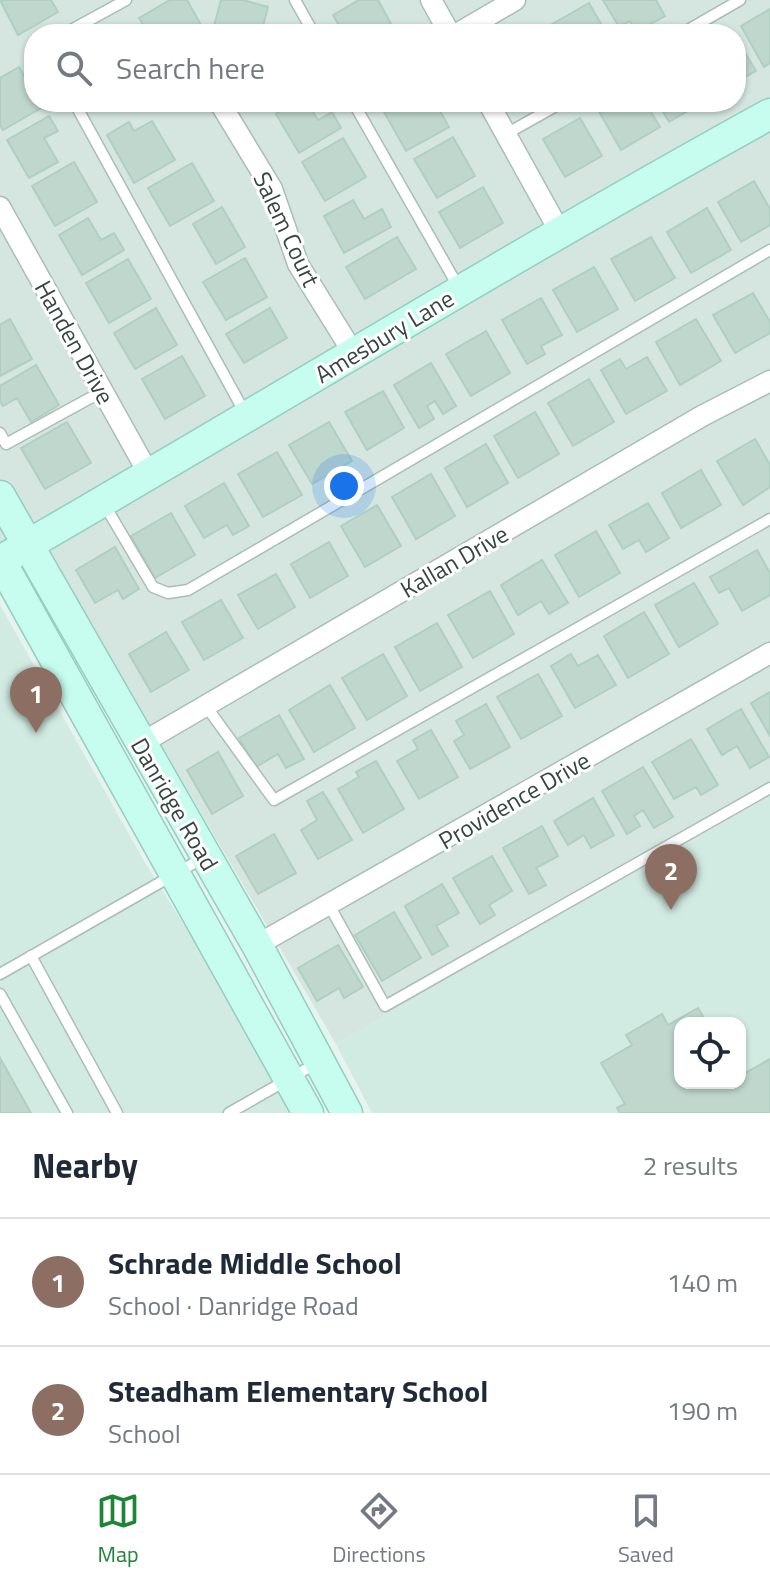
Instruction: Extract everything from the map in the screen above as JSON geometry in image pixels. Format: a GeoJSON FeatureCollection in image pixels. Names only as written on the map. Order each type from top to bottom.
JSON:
{"type":"FeatureCollection","features":[{"type":"Feature","properties":{"kind":"street"},"geometry":{"type":"LineString","coordinates":[[431,0],[444,24]]}},
{"type":"Feature","properties":{"kind":"street"},"geometry":{"type":"LineString","coordinates":[[474,24],[515,0]]}},
{"type":"Feature","properties":{"kind":"street","name":"Salem Court"},"geometry":{"type":"LineString","coordinates":[[225,112],[272,189],[298,264],[354,354]]}},
{"type":"Feature","properties":{"kind":"street"},"geometry":{"type":"LineString","coordinates":[[494,112],[560,232]]}},
{"type":"Feature","properties":{"kind":"street","name":"Amesbury Lane"},"geometry":{"type":"LineString","coordinates":[[0,561],[150,476],[560,232],[767,122]]}},
{"type":"Feature","properties":{"kind":"street","name":"Handen Drive"},"geometry":{"type":"LineString","coordinates":[[0,207],[150,476]]}},
{"type":"Feature","properties":{"kind":"street","name":"Kallan Drive"},"geometry":{"type":"LineString","coordinates":[[140,744],[702,416],[770,381]]}},
{"type":"Feature","properties":{"kind":"street","name":"Danridge Road"},"geometry":{"type":"LineString","coordinates":[[0,496],[257,945],[347,1113]]}},
{"type":"Feature","properties":{"kind":"street","name":"Danridge Road"},"geometry":{"type":"LineString","coordinates":[[0,561],[308,1113]]}},
{"type":"Feature","properties":{"kind":"street","name":"Providence Drive"},"geometry":{"type":"LineString","coordinates":[[257,945],[770,653]]}},
{"type":"Feature","properties":{"kind":"lane"},"geometry":{"type":"LineString","coordinates":[[82,24],[126,0]]}},
{"type":"Feature","properties":{"kind":"lane"},"geometry":{"type":"LineString","coordinates":[[295,0],[308,24]]}},
{"type":"Feature","properties":{"kind":"lane"},"geometry":{"type":"LineString","coordinates":[[698,24],[740,0]]}},
{"type":"Feature","properties":{"kind":"lane"},"geometry":{"type":"LineString","coordinates":[[80,112],[248,418]]}},
{"type":"Feature","properties":{"kind":"lane"},"geometry":{"type":"LineString","coordinates":[[359,112],[460,291]]}},
{"type":"Feature","properties":{"kind":"lane"},"geometry":{"type":"LineString","coordinates":[[506,134],[545,112]]}},
{"type":"Feature","properties":{"kind":"lane"},"geometry":{"type":"LineString","coordinates":[[103,503],[153,587],[168,593],[188,590],[770,250]]}},
{"type":"Feature","properties":{"kind":"lane"},"geometry":{"type":"LineString","coordinates":[[0,433],[6,444],[103,391]]}},
{"type":"Feature","properties":{"kind":"lane"},"geometry":{"type":"LineString","coordinates":[[206,706],[274,800],[770,519]]}},
{"type":"Feature","properties":{"kind":"lane"},"geometry":{"type":"LineString","coordinates":[[329,905],[385,1006],[770,788]]}},
{"type":"Feature","properties":{"kind":"lane"},"geometry":{"type":"LineString","coordinates":[[0,974],[205,856]]}},
{"type":"Feature","properties":{"kind":"lane"},"geometry":{"type":"LineString","coordinates":[[31,956],[117,1113]]}},
{"type":"Feature","properties":{"kind":"lane"},"geometry":{"type":"LineString","coordinates":[[0,994],[67,1113]]}},
{"type":"Feature","properties":{"kind":"lane"},"geometry":{"type":"LineString","coordinates":[[229,1113],[319,1062]]}},
{"type":"Feature","properties":{"kind":"shaded area"},"geometry":{"type":"Polygon","coordinates":[[[0,0],[770,0],[770,797],[336,1044],[51,556],[0,585],[0,0]]]}},
{"type":"Feature","properties":{"kind":"shaded area"},"geometry":{"type":"Polygon","coordinates":[[[0,605],[144,861],[302,1113],[0,1113],[0,605]]]}},
{"type":"Feature","properties":{"kind":"shaded area"},"geometry":{"type":"Polygon","coordinates":[[[770,797],[770,1113],[372,1113],[336,1044],[770,797]]]}},
{"type":"Feature","properties":{"kind":"building"},"geometry":{"type":"Polygon","coordinates":[[[0,0],[51,0],[58,12],[37,24],[24,24],[24,32],[18,35],[0,0]]]}},
{"type":"Feature","properties":{"kind":"building"},"geometry":{"type":"Polygon","coordinates":[[[170,0],[187,0],[200,24],[143,24],[139,18],[170,0]]]}},
{"type":"Feature","properties":{"kind":"building"},"geometry":{"type":"Polygon","coordinates":[[[221,0],[243,0],[268,7],[264,24],[215,24],[221,0]]]}},
{"type":"Feature","properties":{"kind":"building"},"geometry":{"type":"Polygon","coordinates":[[[359,0],[378,0],[391,24],[338,24],[333,15],[359,0]]]}},
{"type":"Feature","properties":{"kind":"building"},"geometry":{"type":"Polygon","coordinates":[[[603,0],[656,0],[665,16],[650,24],[632,24],[630,21],[617,24],[603,0]]]}},
{"type":"Feature","properties":{"kind":"building"},"geometry":{"type":"Polygon","coordinates":[[[589,3],[601,24],[552,24],[589,3]]]}},
{"type":"Feature","properties":{"kind":"building"},"geometry":{"type":"Polygon","coordinates":[[[770,9],[770,63],[764,67],[746,35],[744,24],[770,9]]]}},
{"type":"Feature","properties":{"kind":"building"},"geometry":{"type":"Polygon","coordinates":[[[746,54],[756,71],[746,76],[746,54]]]}},
{"type":"Feature","properties":{"kind":"building"},"geometry":{"type":"Polygon","coordinates":[[[19,67],[24,76],[24,112],[34,112],[3,130],[0,125],[0,78],[19,67]]]}},
{"type":"Feature","properties":{"kind":"building"},"geometry":{"type":"Polygon","coordinates":[[[313,112],[318,120],[332,112],[341,128],[299,153],[276,114],[313,112]]]}},
{"type":"Feature","properties":{"kind":"building"},"geometry":{"type":"Polygon","coordinates":[[[384,112],[441,112],[449,127],[406,151],[384,112]]]}},
{"type":"Feature","properties":{"kind":"building"},"geometry":{"type":"Polygon","coordinates":[[[599,112],[651,112],[660,127],[621,150],[599,112]]]}},
{"type":"Feature","properties":{"kind":"building"},"geometry":{"type":"Polygon","coordinates":[[[663,112],[686,112],[669,122],[663,112]]]}},
{"type":"Feature","properties":{"kind":"building"},"geometry":{"type":"Polygon","coordinates":[[[49,116],[58,131],[44,138],[58,162],[29,178],[7,140],[49,116]]]}},
{"type":"Feature","properties":{"kind":"building"},"geometry":{"type":"Polygon","coordinates":[[[580,118],[602,156],[565,177],[543,139],[580,118]]]}},
{"type":"Feature","properties":{"kind":"building"},"geometry":{"type":"Polygon","coordinates":[[[152,121],[175,160],[134,183],[107,135],[129,122],[134,131],[152,121]]]}},
{"type":"Feature","properties":{"kind":"building"},"geometry":{"type":"Polygon","coordinates":[[[453,137],[475,176],[437,198],[414,159],[453,137]]]}},
{"type":"Feature","properties":{"kind":"building"},"geometry":{"type":"Polygon","coordinates":[[[343,138],[366,177],[325,201],[302,162],[343,138]]]}},
{"type":"Feature","properties":{"kind":"building"},"geometry":{"type":"Polygon","coordinates":[[[74,162],[97,202],[55,226],[32,186],[74,162]]]}},
{"type":"Feature","properties":{"kind":"building"},"geometry":{"type":"Polygon","coordinates":[[[192,163],[214,201],[170,226],[148,188],[192,163]]]}},
{"type":"Feature","properties":{"kind":"building"},"geometry":{"type":"Polygon","coordinates":[[[754,181],[770,209],[770,225],[741,242],[718,202],[754,181]]]}},
{"type":"Feature","properties":{"kind":"building"},"geometry":{"type":"Polygon","coordinates":[[[483,187],[503,223],[460,248],[439,212],[483,187]]]}},
{"type":"Feature","properties":{"kind":"building"},"geometry":{"type":"Polygon","coordinates":[[[353,200],[364,219],[382,209],[391,227],[344,253],[324,216],[353,200]]]}},
{"type":"Feature","properties":{"kind":"building"},"geometry":{"type":"Polygon","coordinates":[[[222,207],[245,247],[216,264],[193,224],[222,207]]]}},
{"type":"Feature","properties":{"kind":"building"},"geometry":{"type":"Polygon","coordinates":[[[707,208],[731,250],[691,273],[667,232],[707,208]]]}},
{"type":"Feature","properties":{"kind":"building"},"geometry":{"type":"Polygon","coordinates":[[[88,218],[101,240],[114,233],[124,250],[82,275],[59,235],[88,218]]]}},
{"type":"Feature","properties":{"kind":"building"},"geometry":{"type":"Polygon","coordinates":[[[397,237],[416,269],[365,299],[346,267],[397,237]]]}},
{"type":"Feature","properties":{"kind":"building"},"geometry":{"type":"Polygon","coordinates":[[[651,237],[675,278],[635,301],[611,259],[651,237]]]}},
{"type":"Feature","properties":{"kind":"building"},"geometry":{"type":"Polygon","coordinates":[[[245,258],[267,297],[226,320],[203,282],[245,258]]]}},
{"type":"Feature","properties":{"kind":"building"},"geometry":{"type":"Polygon","coordinates":[[[128,259],[151,299],[109,323],[86,283],[128,259]]]}},
{"type":"Feature","properties":{"kind":"building"},"geometry":{"type":"Polygon","coordinates":[[[594,267],[618,309],[577,332],[553,290],[594,267]]]}},
{"type":"Feature","properties":{"kind":"building"},"geometry":{"type":"Polygon","coordinates":[[[753,293],[770,322],[770,333],[735,353],[713,315],[753,293]]]}},
{"type":"Feature","properties":{"kind":"building"},"geometry":{"type":"Polygon","coordinates":[[[541,298],[562,335],[541,346],[545,354],[527,364],[502,320],[541,298]]]}},
{"type":"Feature","properties":{"kind":"building"},"geometry":{"type":"Polygon","coordinates":[[[156,308],[177,345],[135,369],[114,333],[156,308]]]}},
{"type":"Feature","properties":{"kind":"building"},"geometry":{"type":"Polygon","coordinates":[[[270,308],[287,338],[244,363],[226,334],[270,308]]]}},
{"type":"Feature","properties":{"kind":"building"},"geometry":{"type":"Polygon","coordinates":[[[10,319],[32,359],[0,376],[0,325],[10,319]]]}},
{"type":"Feature","properties":{"kind":"building"},"geometry":{"type":"Polygon","coordinates":[[[696,319],[721,361],[680,385],[656,342],[696,319]]]}},
{"type":"Feature","properties":{"kind":"building"},"geometry":{"type":"Polygon","coordinates":[[[486,331],[510,373],[471,396],[446,354],[486,331]]]}},
{"type":"Feature","properties":{"kind":"building"},"geometry":{"type":"Polygon","coordinates":[[[182,356],[205,396],[165,419],[142,379],[182,356]]]}},
{"type":"Feature","properties":{"kind":"building"},"geometry":{"type":"Polygon","coordinates":[[[647,357],[667,391],[626,414],[601,370],[620,359],[626,369],[647,357]]]}},
{"type":"Feature","properties":{"kind":"building"},"geometry":{"type":"Polygon","coordinates":[[[431,363],[456,406],[443,414],[435,401],[427,406],[434,419],[419,428],[394,385],[431,363]]]}},
{"type":"Feature","properties":{"kind":"building"},"geometry":{"type":"Polygon","coordinates":[[[36,365],[59,405],[31,422],[17,398],[3,406],[0,386],[36,365]]]}},
{"type":"Feature","properties":{"kind":"building"},"geometry":{"type":"Polygon","coordinates":[[[589,379],[614,422],[573,446],[548,403],[589,379]]]}},
{"type":"Feature","properties":{"kind":"building"},"geometry":{"type":"Polygon","coordinates":[[[383,391],[404,428],[367,450],[345,412],[383,391]]]}},
{"type":"Feature","properties":{"kind":"building"},"geometry":{"type":"Polygon","coordinates":[[[535,412],[559,454],[518,478],[494,436],[535,412]]]}},
{"type":"Feature","properties":{"kind":"building"},"geometry":{"type":"Polygon","coordinates":[[[67,422],[91,463],[45,489],[21,448],[67,422]]]}},
{"type":"Feature","properties":{"kind":"building"},"geometry":{"type":"Polygon","coordinates":[[[329,422],[352,461],[312,484],[289,445],[329,422]]]}},
{"type":"Feature","properties":{"kind":"building"},"geometry":{"type":"Polygon","coordinates":[[[755,439],[770,465],[770,487],[743,505],[717,461],[755,439]]]}},
{"type":"Feature","properties":{"kind":"building"},"geometry":{"type":"Polygon","coordinates":[[[486,444],[508,483],[467,507],[445,468],[486,444]]]}},
{"type":"Feature","properties":{"kind":"building"},"geometry":{"type":"Polygon","coordinates":[[[277,452],[302,495],[263,517],[238,474],[277,452]]]}},
{"type":"Feature","properties":{"kind":"building"},"geometry":{"type":"Polygon","coordinates":[[[701,470],[721,505],[681,528],[662,493],[701,470]]]}},
{"type":"Feature","properties":{"kind":"building"},"geometry":{"type":"Polygon","coordinates":[[[431,474],[455,516],[416,539],[392,497],[431,474]]]}},
{"type":"Feature","properties":{"kind":"building"},"geometry":{"type":"Polygon","coordinates":[[[224,483],[249,526],[233,535],[227,525],[204,538],[185,506],[224,483]]]}},
{"type":"Feature","properties":{"kind":"building"},"geometry":{"type":"Polygon","coordinates":[[[648,503],[669,538],[646,552],[639,540],[623,549],[609,525],[648,503]]]}},
{"type":"Feature","properties":{"kind":"building"},"geometry":{"type":"Polygon","coordinates":[[[377,505],[401,546],[365,567],[341,526],[377,505]]]}},
{"type":"Feature","properties":{"kind":"building"},"geometry":{"type":"Polygon","coordinates":[[[171,513],[195,555],[155,578],[131,536],[171,513]]]}},
{"type":"Feature","properties":{"kind":"building"},"geometry":{"type":"Polygon","coordinates":[[[596,531],[620,573],[579,597],[555,555],[596,531]]]}},
{"type":"Feature","properties":{"kind":"building"},"geometry":{"type":"Polygon","coordinates":[[[329,542],[348,576],[310,598],[291,564],[329,542]]]}},
{"type":"Feature","properties":{"kind":"building"},"geometry":{"type":"Polygon","coordinates":[[[115,547],[139,589],[123,599],[118,590],[95,603],[76,570],[115,547]]]}},
{"type":"Feature","properties":{"kind":"building"},"geometry":{"type":"Polygon","coordinates":[[[757,550],[770,573],[770,595],[742,611],[729,588],[719,593],[710,577],[757,550]]]}},
{"type":"Feature","properties":{"kind":"building"},"geometry":{"type":"Polygon","coordinates":[[[542,560],[568,603],[549,614],[541,601],[518,615],[501,585],[542,560]]]}},
{"type":"Feature","properties":{"kind":"building"},"geometry":{"type":"Polygon","coordinates":[[[276,574],[295,607],[258,629],[238,595],[276,574]]]}},
{"type":"Feature","properties":{"kind":"building"},"geometry":{"type":"Polygon","coordinates":[[[694,583],[718,624],[679,647],[655,605],[694,583]]]}},
{"type":"Feature","properties":{"kind":"building"},"geometry":{"type":"Polygon","coordinates":[[[490,591],[514,634],[473,658],[448,615],[490,591]]]}},
{"type":"Feature","properties":{"kind":"building"},"geometry":{"type":"Polygon","coordinates":[[[221,600],[243,638],[204,660],[182,622],[221,600]]]}},
{"type":"Feature","properties":{"kind":"building"},"geometry":{"type":"Polygon","coordinates":[[[644,612],[669,654],[628,678],[604,636],[644,612]]]}},
{"type":"Feature","properties":{"kind":"building"},"geometry":{"type":"Polygon","coordinates":[[[437,623],[462,667],[420,691],[395,647],[437,623]]]}},
{"type":"Feature","properties":{"kind":"building"},"geometry":{"type":"Polygon","coordinates":[[[166,632],[189,670],[151,692],[129,654],[166,632]]]}},
{"type":"Feature","properties":{"kind":"building"},"geometry":{"type":"Polygon","coordinates":[[[383,654],[407,696],[367,720],[342,678],[383,654]]]}},
{"type":"Feature","properties":{"kind":"building"},"geometry":{"type":"Polygon","coordinates":[[[571,654],[578,666],[598,655],[616,685],[575,708],[551,666],[571,654]]]}},
{"type":"Feature","properties":{"kind":"building"},"geometry":{"type":"Polygon","coordinates":[[[538,674],[562,716],[521,739],[497,697],[538,674]]]}},
{"type":"Feature","properties":{"kind":"building"},"geometry":{"type":"Polygon","coordinates":[[[330,685],[355,728],[314,752],[289,710],[330,685]]]}},
{"type":"Feature","properties":{"kind":"building"},"geometry":{"type":"Polygon","coordinates":[[[770,692],[770,736],[751,703],[770,692]]]}},
{"type":"Feature","properties":{"kind":"building"},"geometry":{"type":"Polygon","coordinates":[[[486,704],[510,747],[470,769],[454,741],[464,735],[456,721],[486,704]]]}},
{"type":"Feature","properties":{"kind":"building"},"geometry":{"type":"Polygon","coordinates":[[[741,709],[769,757],[750,768],[737,746],[722,755],[707,729],[741,709]]]}},
{"type":"Feature","properties":{"kind":"building"},"geometry":{"type":"Polygon","coordinates":[[[279,715],[304,759],[286,768],[278,754],[256,767],[239,738],[279,715]]]}},
{"type":"Feature","properties":{"kind":"building"},"geometry":{"type":"Polygon","coordinates":[[[431,730],[458,777],[419,799],[397,761],[418,749],[413,740],[431,730]]]}},
{"type":"Feature","properties":{"kind":"building"},"geometry":{"type":"Polygon","coordinates":[[[691,739],[718,785],[701,795],[696,787],[674,799],[652,762],[691,739]]]}},
{"type":"Feature","properties":{"kind":"building"},"geometry":{"type":"Polygon","coordinates":[[[218,752],[243,796],[212,814],[187,770],[218,752]]]}},
{"type":"Feature","properties":{"kind":"building"},"geometry":{"type":"Polygon","coordinates":[[[376,761],[404,809],[363,833],[338,789],[359,777],[356,772],[376,761]]]}},
{"type":"Feature","properties":{"kind":"building"},"geometry":{"type":"Polygon","coordinates":[[[643,767],[673,817],[654,828],[643,810],[634,816],[640,826],[627,834],[602,791],[643,767]]]}},
{"type":"Feature","properties":{"kind":"building"},"geometry":{"type":"Polygon","coordinates":[[[323,792],[352,840],[318,859],[301,830],[317,820],[307,801],[323,792]]]}},
{"type":"Feature","properties":{"kind":"building"},"geometry":{"type":"Polygon","coordinates":[[[593,798],[614,835],[591,848],[584,835],[568,845],[554,821],[593,798]]]}},
{"type":"Feature","properties":{"kind":"building"},"geometry":{"type":"Polygon","coordinates":[[[542,826],[558,856],[536,868],[546,885],[529,894],[503,848],[542,826]]]}},
{"type":"Feature","properties":{"kind":"building"},"geometry":{"type":"Polygon","coordinates":[[[274,834],[296,873],[258,894],[236,856],[274,834]]]}},
{"type":"Feature","properties":{"kind":"building"},"geometry":{"type":"Polygon","coordinates":[[[492,856],[512,891],[489,905],[495,915],[480,924],[453,878],[492,856]]]}},
{"type":"Feature","properties":{"kind":"building"},"geometry":{"type":"Polygon","coordinates":[[[442,884],[459,913],[436,926],[448,946],[432,955],[405,906],[442,884]]]}},
{"type":"Feature","properties":{"kind":"building"},"geometry":{"type":"Polygon","coordinates":[[[394,912],[421,958],[382,981],[355,935],[394,912]]]}},
{"type":"Feature","properties":{"kind":"building"},"geometry":{"type":"Polygon","coordinates":[[[338,945],[363,987],[344,998],[339,988],[317,1001],[298,968],[338,945]]]}},
{"type":"Feature","properties":{"kind":"building"},"geometry":{"type":"Polygon","coordinates":[[[698,1008],[703,1017],[682,1017],[698,1008]]]}},
{"type":"Feature","properties":{"kind":"building"},"geometry":{"type":"Polygon","coordinates":[[[662,1014],[668,1025],[674,1022],[674,1089],[746,1089],[746,1072],[770,1059],[770,1113],[620,1113],[617,1108],[625,1104],[601,1063],[632,1045],[626,1035],[662,1014]]]}},
{"type":"Feature","properties":{"kind":"building"},"geometry":{"type":"Polygon","coordinates":[[[0,1058],[31,1113],[0,1113],[0,1058]]]}},
{"type":"Feature","properties":{"kind":"place","name":"Schrade Middle School"},"geometry":{"type":"Point","coordinates":[36,733]}},
{"type":"Feature","properties":{"kind":"place","name":"Steadham Elementary School"},"geometry":{"type":"Point","coordinates":[671,910]}}]}
